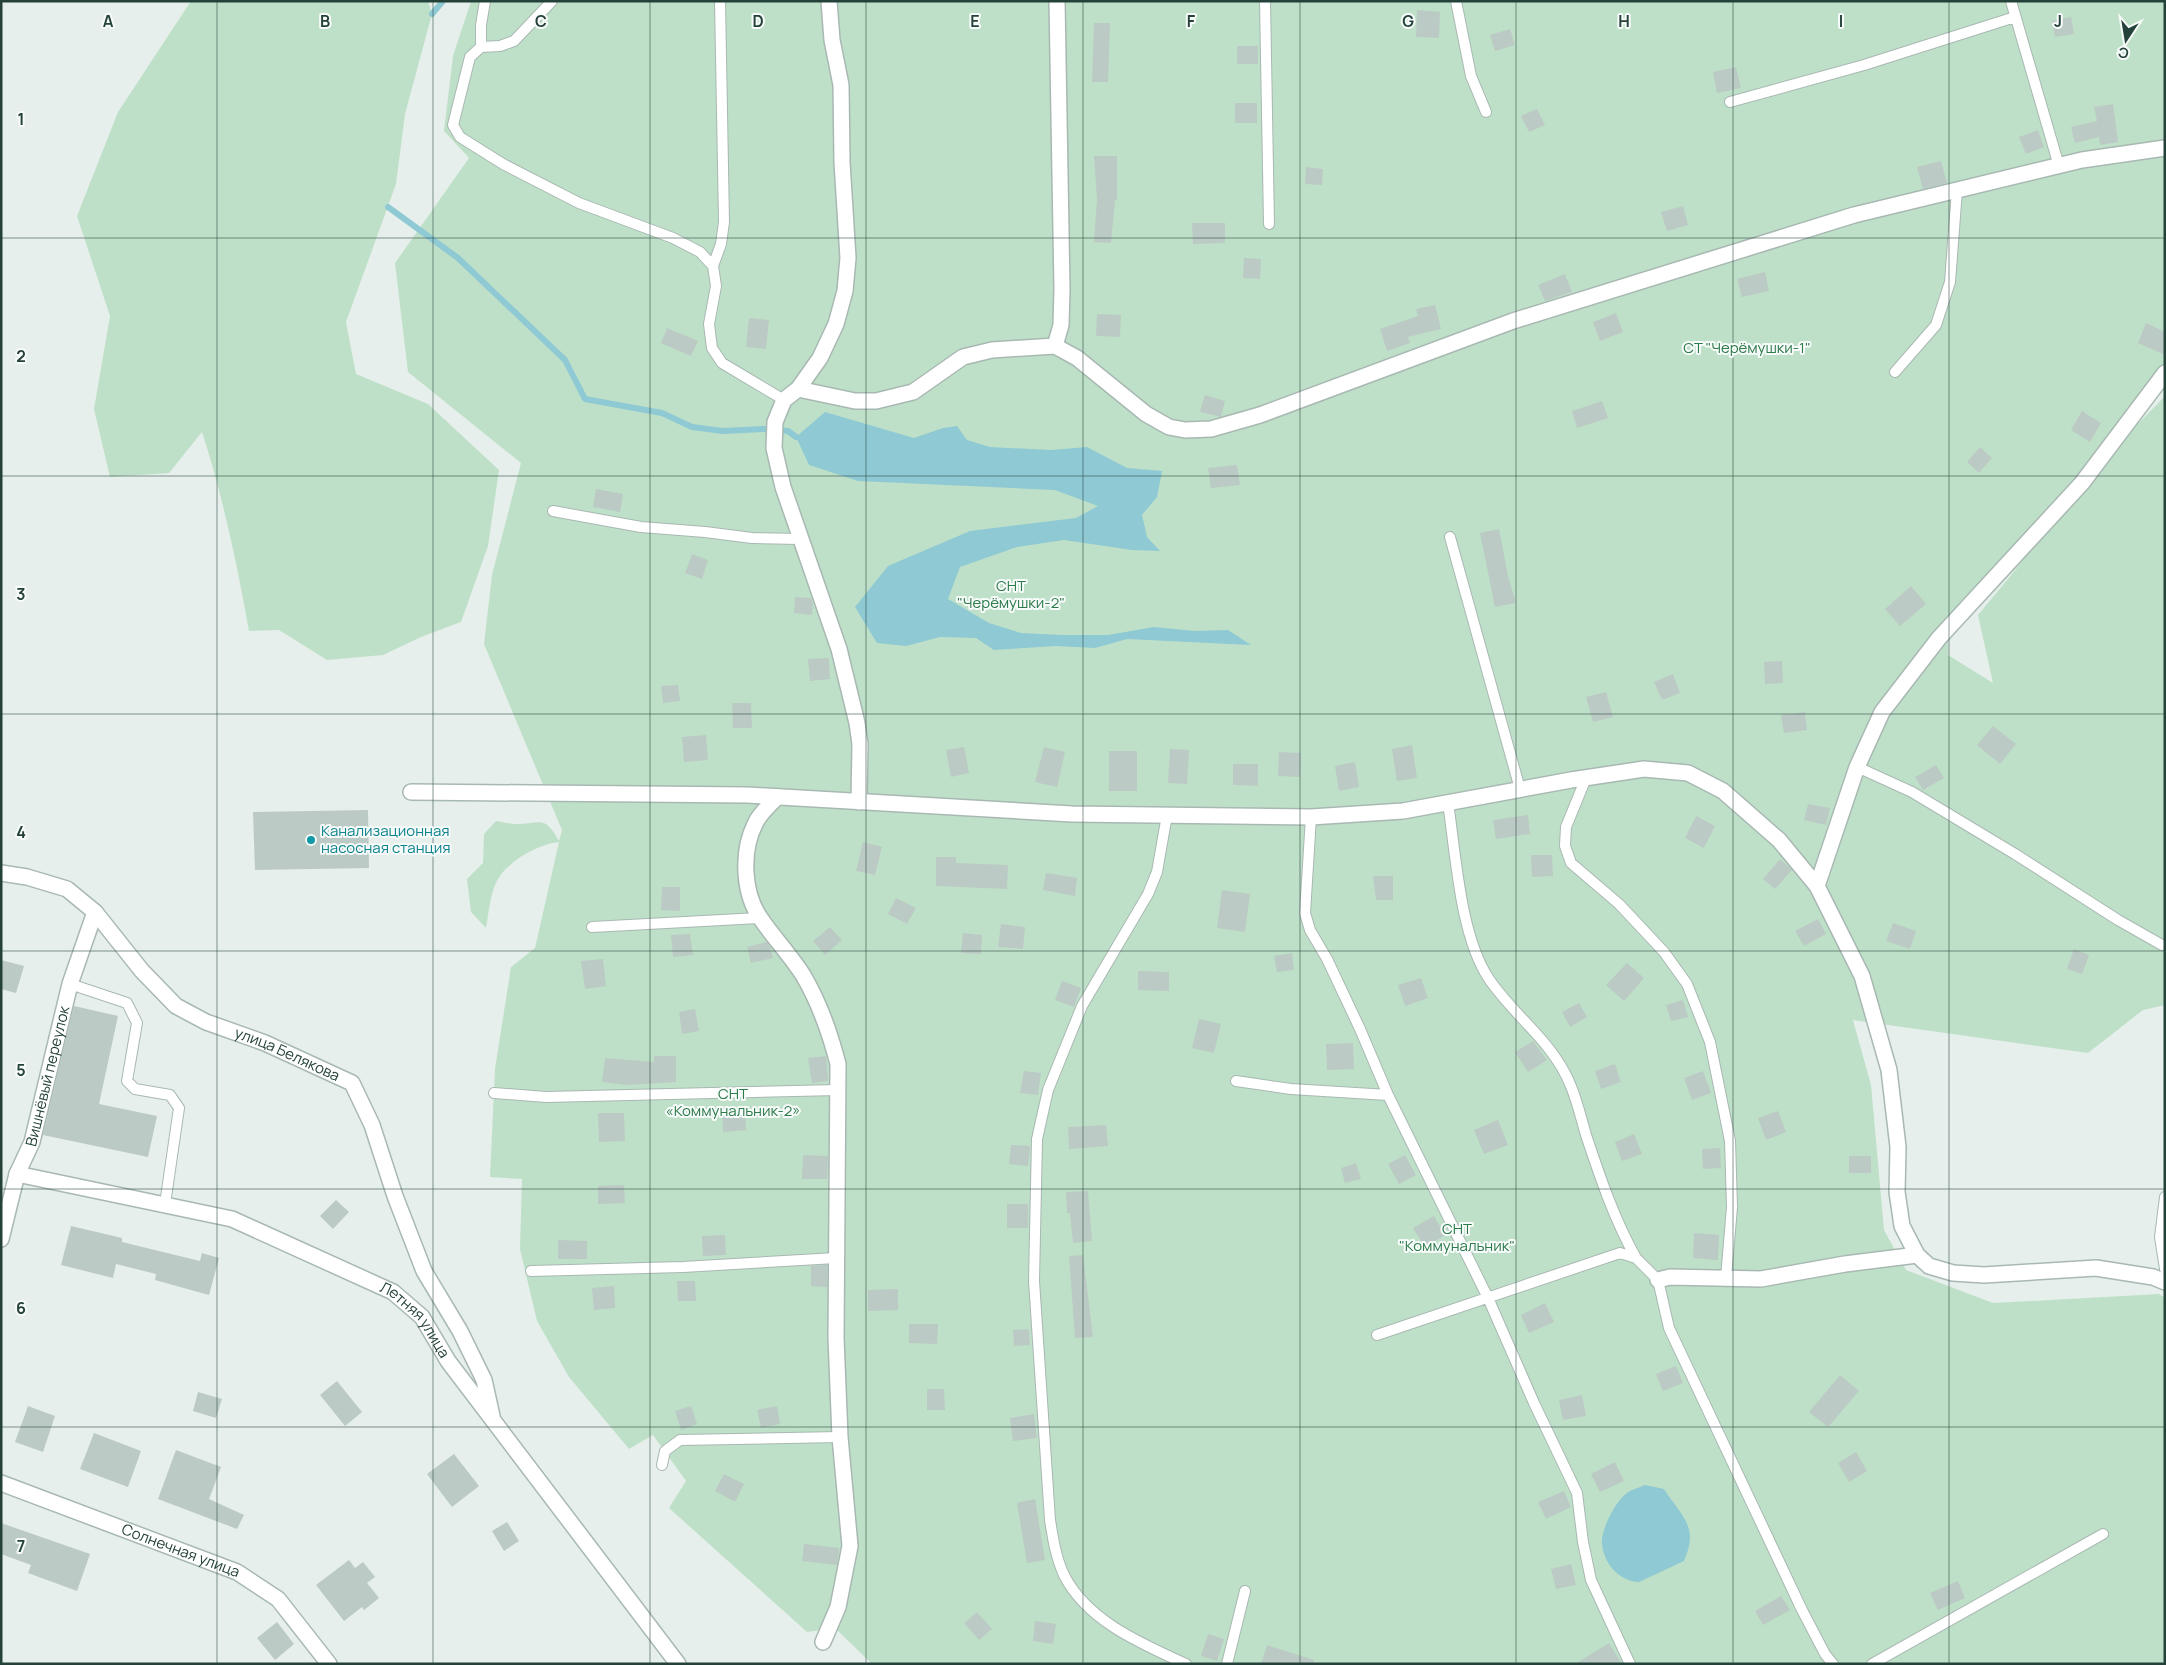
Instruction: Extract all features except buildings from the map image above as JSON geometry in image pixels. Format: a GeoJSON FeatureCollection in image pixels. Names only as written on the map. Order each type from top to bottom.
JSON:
{"type":"FeatureCollection","features":[{"type":"Feature","properties":{"kind":"street"},"geometry":{"type":"LineString","coordinates":[[829,1],[832,40],[840,85],[842,162],[848,258],[845,291],[836,324],[820,358],[798,389],[784,400],[775,422],[774,448],[783,487],[839,650],[857,723],[860,744],[859,802]]}},
{"type":"Feature","properties":{"kind":"street"},"geometry":{"type":"LineString","coordinates":[[1055,346],[1061,325],[1062,290],[1057,1]]}},
{"type":"Feature","properties":{"kind":"street"},"geometry":{"type":"LineString","coordinates":[[798,389],[855,401],[876,401],[913,392],[963,357],[992,350],[1055,346],[1077,358],[1146,414],[1169,427],[1185,430],[1211,429],[1260,415],[1513,321],[1854,214],[2082,160],[2165,148]]}},
{"type":"Feature","properties":{"kind":"street"},"geometry":{"type":"LineString","coordinates":[[1817,886],[1857,766],[1882,712],[1939,638],[2082,482],[2165,373]]}},
{"type":"Feature","properties":{"kind":"street"},"geometry":{"type":"LineString","coordinates":[[411,792],[591,792],[777,798],[1072,814],[1311,817],[1403,811],[1520,789],[1644,770],[1688,773],[1722,791],[1779,840],[1817,886],[1862,976],[1889,1070],[1898,1147],[1897,1192],[1902,1226],[1917,1255],[1929,1266],[1953,1273],[1984,1276],[2096,1268],[2153,1277],[2165,1282]]}},
{"type":"Feature","properties":{"kind":"street"},"geometry":{"type":"LineString","coordinates":[[777,798],[755,822],[749,840],[746,874],[750,897],[759,918],[803,975],[830,1031],[838,1064],[836,1338],[840,1437],[850,1546],[838,1607],[823,1642]]}},
{"type":"Feature","properties":{"kind":"street","name":"улица Белякова"},"geometry":{"type":"LineString","coordinates":[[1,873],[27,877],[68,889],[95,912],[142,971],[176,1006],[206,1022],[266,1043],[352,1083],[372,1125],[395,1196],[424,1271],[460,1331],[484,1380],[493,1421]]}},
{"type":"Feature","properties":{"kind":"street","name":"Вишнёвый переулок"},"geometry":{"type":"LineString","coordinates":[[1,1239],[17,1174],[32,1142],[70,984],[95,912]]}},
{"type":"Feature","properties":{"kind":"street","name":"Летняя улица"},"geometry":{"type":"LineString","coordinates":[[17,1174],[232,1219],[393,1292],[422,1317],[448,1361],[678,1664]]}},
{"type":"Feature","properties":{"kind":"street"},"geometry":{"type":"LineString","coordinates":[[1658,1280],[1670,1277],[1762,1279],[1846,1264],[1917,1255]]}},
{"type":"Feature","properties":{"kind":"street","name":"Солнечная улица"},"geometry":{"type":"LineString","coordinates":[[1,1483],[237,1572],[278,1600],[329,1664]]}},
{"type":"Feature","properties":{"kind":"lane"},"geometry":{"type":"LineString","coordinates":[[482,47],[481,26],[485,1]]}},
{"type":"Feature","properties":{"kind":"lane"},"geometry":{"type":"LineString","coordinates":[[552,1],[514,40],[500,46],[482,47],[470,57],[453,125],[460,137],[503,164],[579,203],[673,238],[700,252],[713,266]]}},
{"type":"Feature","properties":{"kind":"lane"},"geometry":{"type":"LineString","coordinates":[[720,1],[724,222],[721,244],[713,266],[716,286],[709,324],[712,348],[722,363],[784,400]]}},
{"type":"Feature","properties":{"kind":"lane"},"geometry":{"type":"LineString","coordinates":[[1265,1],[1269,224]]}},
{"type":"Feature","properties":{"kind":"lane"},"geometry":{"type":"LineString","coordinates":[[1456,1],[1471,76],[1486,112]]}},
{"type":"Feature","properties":{"kind":"lane"},"geometry":{"type":"LineString","coordinates":[[2011,1],[2059,166]]}},
{"type":"Feature","properties":{"kind":"lane"},"geometry":{"type":"LineString","coordinates":[[1730,102],[1864,65],[2015,17]]}},
{"type":"Feature","properties":{"kind":"lane"},"geometry":{"type":"LineString","coordinates":[[1895,372],[1936,325],[1950,282],[1957,190]]}},
{"type":"Feature","properties":{"kind":"lane"},"geometry":{"type":"LineString","coordinates":[[553,511],[641,527],[752,538],[801,539]]}},
{"type":"Feature","properties":{"kind":"lane"},"geometry":{"type":"LineString","coordinates":[[1450,537],[1520,789]]}},
{"type":"Feature","properties":{"kind":"lane"},"geometry":{"type":"LineString","coordinates":[[1857,766],[1912,792],[2016,854],[2118,920],[2162,944]]}},
{"type":"Feature","properties":{"kind":"lane"},"geometry":{"type":"LineString","coordinates":[[1586,778],[1566,827],[1565,846],[1571,863],[1619,904],[1664,952],[1687,984],[1710,1042],[1730,1141],[1732,1207],[1726,1278]]}},
{"type":"Feature","properties":{"kind":"lane"},"geometry":{"type":"LineString","coordinates":[[1448,803],[1466,922],[1477,960],[1515,1012],[1555,1054],[1570,1083],[1619,1229],[1636,1258],[1658,1280],[1669,1328],[1802,1610],[1825,1654],[1833,1664]]}},
{"type":"Feature","properties":{"kind":"lane"},"geometry":{"type":"LineString","coordinates":[[1167,815],[1157,872],[1148,894],[1082,1006],[1048,1090],[1037,1139],[1034,1281],[1050,1520],[1056,1553],[1078,1597],[1111,1626],[1186,1664]]}},
{"type":"Feature","properties":{"kind":"lane"},"geometry":{"type":"LineString","coordinates":[[1311,817],[1304,913],[1310,930],[1327,959],[1388,1095],[1488,1298],[1534,1403],[1577,1493],[1583,1542],[1591,1580],[1630,1664]]}},
{"type":"Feature","properties":{"kind":"lane"},"geometry":{"type":"LineString","coordinates":[[592,927],[759,918]]}},
{"type":"Feature","properties":{"kind":"lane"},"geometry":{"type":"LineString","coordinates":[[70,984],[127,1003],[137,1023],[127,1082],[135,1089],[170,1095],[179,1108],[165,1204]]}},
{"type":"Feature","properties":{"kind":"lane"},"geometry":{"type":"LineString","coordinates":[[1236,1081],[1291,1089],[1388,1095]]}},
{"type":"Feature","properties":{"kind":"lane"},"geometry":{"type":"LineString","coordinates":[[494,1093],[546,1097],[838,1090]]}},
{"type":"Feature","properties":{"kind":"lane"},"geometry":{"type":"LineString","coordinates":[[2165,1196],[2160,1237],[2165,1269]]}},
{"type":"Feature","properties":{"kind":"lane"},"geometry":{"type":"LineString","coordinates":[[1377,1335],[1620,1253],[1636,1258]]}},
{"type":"Feature","properties":{"kind":"lane"},"geometry":{"type":"LineString","coordinates":[[531,1272],[683,1267],[836,1258]]}},
{"type":"Feature","properties":{"kind":"lane"},"geometry":{"type":"LineString","coordinates":[[662,1465],[665,1450],[680,1440],[840,1437]]}},
{"type":"Feature","properties":{"kind":"lane"},"geometry":{"type":"LineString","coordinates":[[1872,1664],[2103,1534]]}},
{"type":"Feature","properties":{"kind":"lane"},"geometry":{"type":"LineString","coordinates":[[1227,1664],[1245,1591]]}},
{"type":"Feature","properties":{"kind":"green space"},"geometry":{"type":"Polygon","coordinates":[[[191,1],[428,1],[432,14],[405,114],[396,184],[346,322],[356,374],[428,404],[499,470],[488,546],[461,622],[421,637],[383,655],[327,660],[279,630],[249,631],[229,531],[217,481],[202,432],[169,473],[110,477],[94,409],[110,316],[77,216],[118,112],[191,1]]]}},
{"type":"Feature","properties":{"kind":"green space"},"geometry":{"type":"Polygon","coordinates":[[[471,1],[2165,1],[2165,387],[2138,424],[2165,396],[2165,1005],[2143,1010],[2088,1053],[1853,1020],[1871,1085],[1884,1230],[1906,1270],[1993,1303],[2159,1294],[2165,1298],[2165,1664],[872,1664],[835,1628],[807,1632],[669,1508],[686,1481],[653,1435],[629,1449],[569,1377],[537,1321],[520,1249],[522,1179],[490,1177],[495,1069],[511,967],[535,948],[559,842],[551,843],[526,853],[505,870],[494,888],[486,928],[471,912],[467,879],[483,863],[484,834],[496,821],[516,824],[541,822],[549,827],[559,841],[562,830],[484,644],[492,575],[521,463],[408,372],[395,263],[469,158],[444,131],[453,56],[471,1]],[[2022,562],[1948,639],[1948,655],[1993,683],[1978,615],[2022,562]]]}},
{"type":"Feature","properties":{"kind":"water"},"geometry":{"type":"Polygon","coordinates":[[[825,412],[914,438],[943,428],[957,426],[967,440],[990,447],[1051,450],[1087,447],[1127,468],[1162,471],[1157,497],[1142,515],[1147,537],[1160,551],[1132,550],[1064,540],[1017,547],[960,567],[948,599],[989,623],[1021,633],[1108,635],[1154,627],[1195,631],[1228,630],[1251,645],[1127,639],[1095,648],[1056,646],[994,650],[976,638],[940,637],[906,646],[877,643],[855,607],[888,566],[970,531],[1076,518],[1098,506],[1055,490],[858,481],[809,465],[796,437],[825,412]]]}},
{"type":"Feature","properties":{"kind":"water"},"geometry":{"type":"Polygon","coordinates":[[[1645,1485],[1664,1489],[1687,1523],[1690,1539],[1684,1561],[1639,1582],[1619,1575],[1609,1565],[1603,1551],[1602,1538],[1606,1524],[1618,1502],[1629,1492],[1645,1485]]]}},
{"type":"Feature","properties":{"kind":"waterway"},"geometry":{"type":"LineString","coordinates":[[432,14],[443,1]]}},
{"type":"Feature","properties":{"kind":"waterway"},"geometry":{"type":"LineString","coordinates":[[388,207],[458,258],[565,360],[585,399],[662,413],[692,427],[723,431],[763,429],[788,431],[796,437]]}},
{"type":"Feature","properties":{"kind":"place","name":"Канализационная насосная станция"},"geometry":{"type":"Point","coordinates":[311,840]}},
{"type":"Feature","properties":{"kind":"park label","name":"СТ \"Черёмушки-1\""},"geometry":{"type":"Point","coordinates":[1747,348]}},
{"type":"Feature","properties":{"kind":"park label","name":"СНТ \"Черёмушки-2\""},"geometry":{"type":"Point","coordinates":[1011,594]}},
{"type":"Feature","properties":{"kind":"park label","name":"СНТ «Коммунальник-2»"},"geometry":{"type":"Point","coordinates":[733,1102]}},
{"type":"Feature","properties":{"kind":"park label","name":"СНТ \"Коммунальник\""},"geometry":{"type":"Point","coordinates":[1457,1238]}}]}
